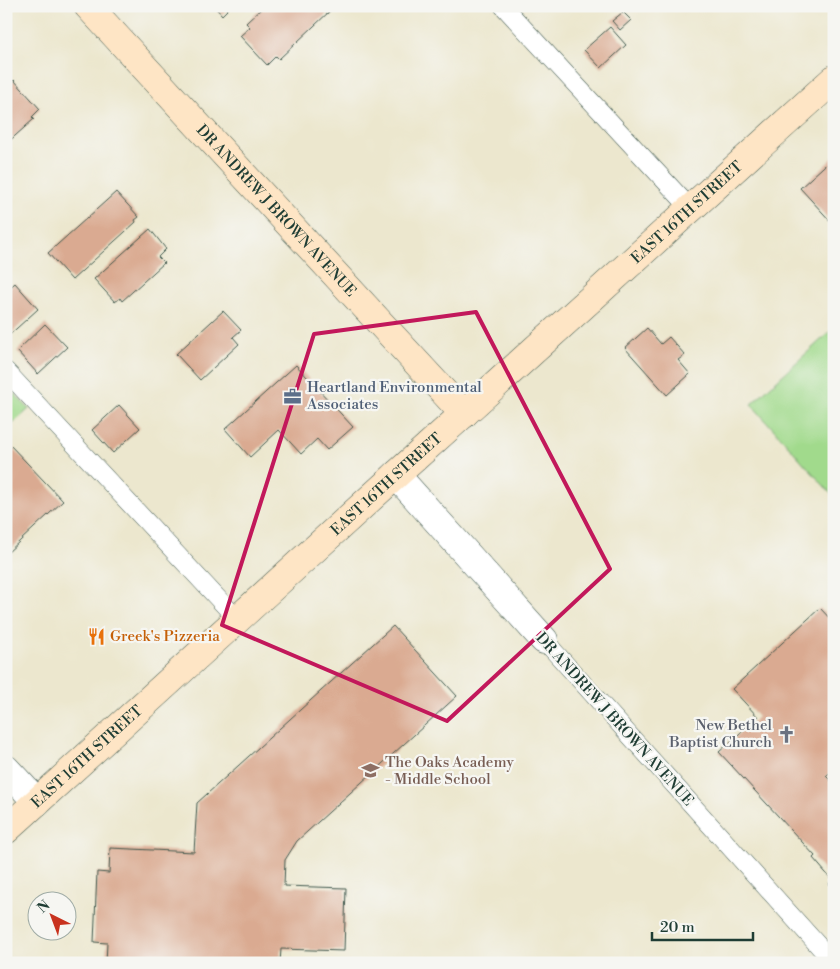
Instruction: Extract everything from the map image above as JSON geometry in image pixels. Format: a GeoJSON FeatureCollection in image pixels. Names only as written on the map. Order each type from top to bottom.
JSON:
{"type":"FeatureCollection","features":[{"type":"Feature","properties":{"kind":"main road","name":"DR ANDREW J BROWN AVENUE"},"geometry":{"type":"LineString","coordinates":[[88,6],[464,414]]}},
{"type":"Feature","properties":{"kind":"main road","name":"EAST 16TH STREET"},"geometry":{"type":"LineString","coordinates":[[6,830],[834,79]]}},
{"type":"Feature","properties":{"kind":"street","name":"DR ANDREW J BROWN AVENUE"},"geometry":{"type":"LineString","coordinates":[[396,475],[544,640]]}},
{"type":"Feature","properties":{"kind":"street"},"geometry":{"type":"LineString","coordinates":[[6,769],[37,802]]}},
{"type":"Feature","properties":{"kind":"lane"},"geometry":{"type":"LineString","coordinates":[[503,6],[691,208]]}},
{"type":"Feature","properties":{"kind":"lane"},"geometry":{"type":"LineString","coordinates":[[6,371],[238,620]]}},
{"type":"Feature","properties":{"kind":"lane","name":"DR ANDREW J BROWN AVENUE"},"geometry":{"type":"LineString","coordinates":[[544,640],[834,963]]}},
{"type":"Feature","properties":{"kind":"highlighted area"},"geometry":{"type":"Polygon","coordinates":[[[476,312],[610,569],[447,721],[222,625],[314,334],[476,312]]]}},
{"type":"Feature","properties":{"kind":"green space"},"geometry":{"type":"Polygon","coordinates":[[[834,328],[834,497],[751,404],[834,328]]]}},
{"type":"Feature","properties":{"kind":"green space"},"geometry":{"type":"Polygon","coordinates":[[[6,385],[29,409],[6,430],[6,385]]]}},
{"type":"Feature","properties":{"kind":"building"},"geometry":{"type":"Polygon","coordinates":[[[214,6],[231,6],[222,15],[214,6]]]}},
{"type":"Feature","properties":{"kind":"building"},"geometry":{"type":"Polygon","coordinates":[[[264,6],[327,6],[331,10],[279,59],[276,56],[267,65],[240,36],[250,27],[246,23],[264,6]]]}},
{"type":"Feature","properties":{"kind":"building"},"geometry":{"type":"Polygon","coordinates":[[[623,12],[631,20],[620,30],[612,21],[623,12]]]}},
{"type":"Feature","properties":{"kind":"building"},"geometry":{"type":"Polygon","coordinates":[[[610,27],[626,45],[601,68],[584,50],[610,27]]]}},
{"type":"Feature","properties":{"kind":"building"},"geometry":{"type":"Polygon","coordinates":[[[14,80],[40,109],[32,117],[34,119],[6,144],[6,88],[14,80]]]}},
{"type":"Feature","properties":{"kind":"building"},"geometry":{"type":"Polygon","coordinates":[[[834,157],[834,225],[800,188],[834,157]]]}},
{"type":"Feature","properties":{"kind":"building"},"geometry":{"type":"Polygon","coordinates":[[[116,192],[139,217],[135,220],[136,222],[72,280],[48,253],[116,192]]]}},
{"type":"Feature","properties":{"kind":"building"},"geometry":{"type":"Polygon","coordinates":[[[150,229],[166,249],[158,257],[164,263],[122,301],[120,298],[115,302],[94,279],[150,229]]]}},
{"type":"Feature","properties":{"kind":"building"},"geometry":{"type":"Polygon","coordinates":[[[15,283],[38,309],[6,338],[6,291],[15,283]]]}},
{"type":"Feature","properties":{"kind":"building"},"geometry":{"type":"Polygon","coordinates":[[[223,311],[241,330],[233,337],[239,344],[200,380],[176,354],[223,311]]]}},
{"type":"Feature","properties":{"kind":"building"},"geometry":{"type":"Polygon","coordinates":[[[45,324],[67,347],[38,374],[17,351],[45,324]]]}},
{"type":"Feature","properties":{"kind":"building"},"geometry":{"type":"Polygon","coordinates":[[[647,328],[661,344],[669,337],[685,355],[678,360],[690,374],[667,395],[625,348],[647,328]]]}},
{"type":"Feature","properties":{"kind":"building","name":"Heartland Environmental Associates"},"geometry":{"type":"Polygon","coordinates":[[[296,365],[353,427],[327,450],[317,439],[301,454],[279,430],[250,457],[225,429],[296,365]]]}},
{"type":"Feature","properties":{"kind":"building"},"geometry":{"type":"Polygon","coordinates":[[[119,405],[140,428],[113,453],[92,430],[119,405]]]}},
{"type":"Feature","properties":{"kind":"building"},"geometry":{"type":"Polygon","coordinates":[[[9,444],[63,501],[6,554],[6,447],[9,444]]]}},
{"type":"Feature","properties":{"kind":"building","name":"New Bethel Baptist Church"},"geometry":{"type":"Polygon","coordinates":[[[820,608],[834,623],[834,769],[826,776],[834,784],[834,889],[829,884],[832,880],[813,858],[815,856],[719,752],[758,717],[732,689],[820,608]]]}},
{"type":"Feature","properties":{"kind":"building","name":"The Oaks Academy - Middle School"},"geometry":{"type":"Polygon","coordinates":[[[393,626],[457,696],[297,841],[285,860],[284,886],[346,888],[344,951],[281,949],[280,963],[106,963],[107,943],[94,942],[97,872],[109,873],[110,848],[194,852],[197,803],[393,626]]]}},
{"type":"Feature","properties":{"kind":"place","name":"Heartland Environmental Associates"},"geometry":{"type":"Point","coordinates":[293,396]}},
{"type":"Feature","properties":{"kind":"place","name":"Greek's Pizzeria"},"geometry":{"type":"Point","coordinates":[96,636]}},
{"type":"Feature","properties":{"kind":"place","name":"New Bethel Baptist Church"},"geometry":{"type":"Point","coordinates":[786,734]}},
{"type":"Feature","properties":{"kind":"place","name":"The Oaks Academy - Middle School"},"geometry":{"type":"Point","coordinates":[371,771]}}]}
